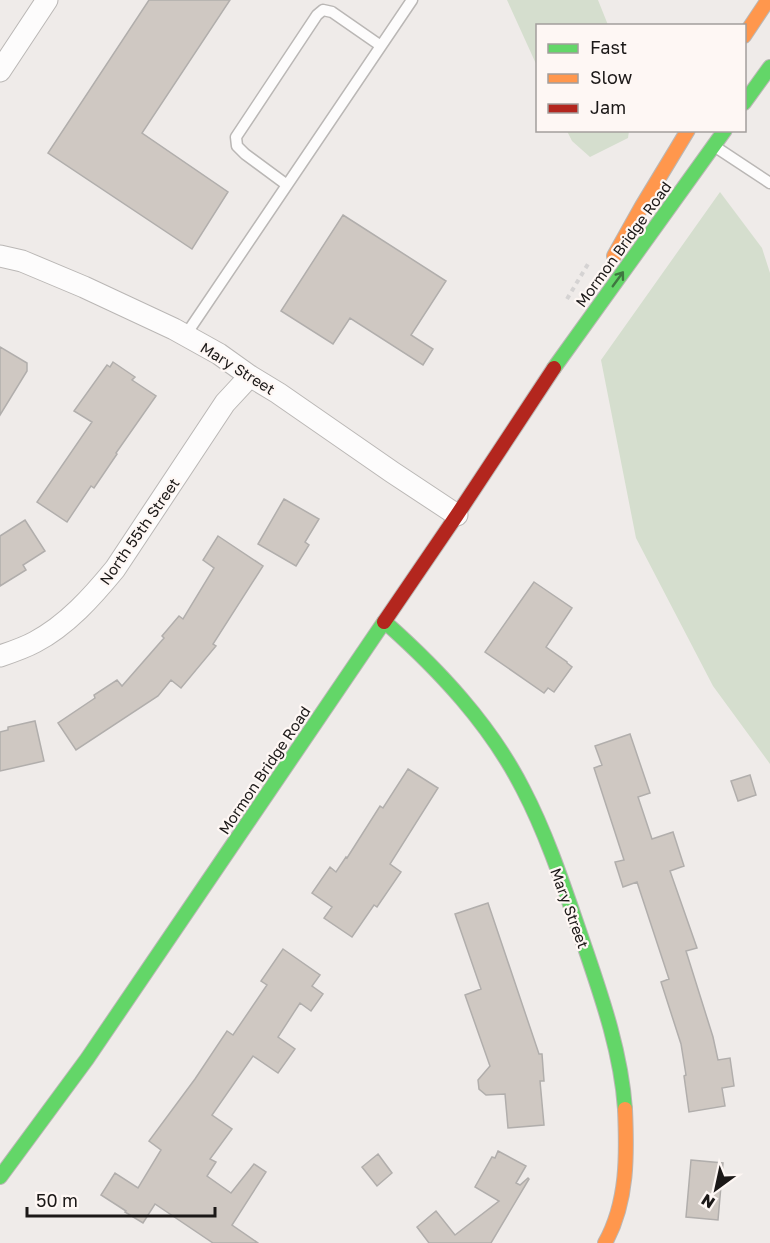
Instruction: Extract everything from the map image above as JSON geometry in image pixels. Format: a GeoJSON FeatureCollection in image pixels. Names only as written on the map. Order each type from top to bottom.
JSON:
{"type":"FeatureCollection","features":[{"type":"Feature","properties":{"kind":"main road"},"geometry":{"type":"LineString","coordinates":[[746,33],[768,0]]}},
{"type":"Feature","properties":{"kind":"main road"},"geometry":{"type":"LineString","coordinates":[[746,100],[770,67]]}},
{"type":"Feature","properties":{"kind":"main road","name":"Mormon Bridge Road"},"geometry":{"type":"LineString","coordinates":[[547,377],[642,206],[698,137],[717,132]]}},
{"type":"Feature","properties":{"kind":"main road","name":"Mormon Bridge Road"},"geometry":{"type":"LineString","coordinates":[[0,1177],[87,1059],[458,515],[698,137]]}},
{"type":"Feature","properties":{"kind":"main road","name":"Mary Street"},"geometry":{"type":"LineString","coordinates":[[385,622],[443,676],[482,725],[515,773],[541,826],[594,974],[615,1047],[626,1120],[627,1158],[623,1196],[617,1220],[605,1243]]}},
{"type":"Feature","properties":{"kind":"street"},"geometry":{"type":"LineString","coordinates":[[0,71],[48,0]]}},
{"type":"Feature","properties":{"kind":"street","name":"Mary Street"},"geometry":{"type":"LineString","coordinates":[[0,256],[22,261],[84,286],[219,354],[458,515]]}},
{"type":"Feature","properties":{"kind":"street","name":"North 55th Street"},"geometry":{"type":"LineString","coordinates":[[0,656],[45,636],[74,614],[95,593],[115,569],[225,403],[250,376]]}},
{"type":"Feature","properties":{"kind":"lane"},"geometry":{"type":"LineString","coordinates":[[185,336],[412,0]]}},
{"type":"Feature","properties":{"kind":"lane"},"geometry":{"type":"LineString","coordinates":[[287,185],[237,147],[236,137],[317,15],[323,10],[332,12],[381,46]]}},
{"type":"Feature","properties":{"kind":"lane"},"geometry":{"type":"LineString","coordinates":[[698,137],[770,183]]}},
{"type":"Feature","properties":{"kind":"green space"},"geometry":{"type":"Polygon","coordinates":[[[507,0],[598,0],[608,24],[536,24],[536,64],[507,0]]]}},
{"type":"Feature","properties":{"kind":"green space"},"geometry":{"type":"Polygon","coordinates":[[[568,132],[629,132],[628,138],[590,157],[572,141],[568,132]]]}},
{"type":"Feature","properties":{"kind":"green space"},"geometry":{"type":"Polygon","coordinates":[[[720,192],[762,248],[770,273],[770,764],[713,686],[636,538],[601,360],[720,192]]]}},
{"type":"Feature","properties":{"kind":"building"},"geometry":{"type":"Polygon","coordinates":[[[149,0],[230,0],[142,133],[228,192],[192,249],[48,153],[149,0]]]}},
{"type":"Feature","properties":{"kind":"building"},"geometry":{"type":"Polygon","coordinates":[[[343,215],[446,281],[411,335],[433,349],[423,365],[350,318],[333,344],[281,311],[343,215]]]}},
{"type":"Feature","properties":{"kind":"building"},"geometry":{"type":"Polygon","coordinates":[[[0,347],[27,363],[27,371],[0,415],[0,347]]]}},
{"type":"Feature","properties":{"kind":"building"},"geometry":{"type":"Polygon","coordinates":[[[113,362],[135,377],[132,380],[156,396],[94,488],[91,486],[67,522],[37,502],[92,422],[74,411],[107,365],[110,367],[113,362]]]}},
{"type":"Feature","properties":{"kind":"building"},"geometry":{"type":"Polygon","coordinates":[[[284,499],[319,519],[305,542],[309,545],[296,566],[258,544],[284,499]]]}},
{"type":"Feature","properties":{"kind":"building"},"geometry":{"type":"Polygon","coordinates":[[[25,520],[45,551],[23,565],[26,570],[0,586],[0,536],[25,520]]]}},
{"type":"Feature","properties":{"kind":"building"},"geometry":{"type":"Polygon","coordinates":[[[218,536],[263,566],[213,644],[216,646],[181,688],[171,680],[158,696],[76,750],[58,723],[117,680],[122,686],[164,638],[162,636],[179,616],[183,619],[214,568],[203,560],[218,536]]]}},
{"type":"Feature","properties":{"kind":"building"},"geometry":{"type":"Polygon","coordinates":[[[534,582],[572,608],[546,647],[572,667],[554,692],[548,688],[544,693],[485,652],[534,582]]]}},
{"type":"Feature","properties":{"kind":"building"},"geometry":{"type":"Polygon","coordinates":[[[35,721],[44,761],[0,771],[0,732],[8,730],[8,727],[35,721]]]}},
{"type":"Feature","properties":{"kind":"building"},"geometry":{"type":"Polygon","coordinates":[[[630,734],[650,793],[638,797],[652,839],[673,832],[684,866],[670,871],[697,948],[686,951],[718,1060],[730,1058],[734,1086],[722,1088],[725,1106],[689,1112],[681,1044],[661,982],[669,979],[637,882],[623,887],[615,862],[624,860],[594,768],[602,765],[595,746],[630,734]]]}},
{"type":"Feature","properties":{"kind":"building"},"geometry":{"type":"Polygon","coordinates":[[[408,769],[438,788],[390,864],[401,872],[377,907],[374,905],[352,937],[324,918],[332,907],[312,893],[330,867],[336,872],[347,858],[380,806],[383,808],[408,769]]]}},
{"type":"Feature","properties":{"kind":"building"},"geometry":{"type":"Polygon","coordinates":[[[750,775],[756,795],[738,801],[731,781],[750,775]]]}},
{"type":"Feature","properties":{"kind":"building"},"geometry":{"type":"Polygon","coordinates":[[[488,903],[539,1054],[542,1054],[544,1081],[540,1081],[544,1125],[508,1128],[505,1094],[486,1095],[479,1089],[478,1080],[490,1066],[465,995],[481,989],[455,914],[488,903]]]}},
{"type":"Feature","properties":{"kind":"building"},"geometry":{"type":"Polygon","coordinates":[[[283,949],[320,975],[312,986],[323,994],[311,1011],[300,1003],[278,1037],[295,1049],[278,1073],[253,1056],[212,1115],[232,1129],[210,1159],[216,1162],[207,1176],[231,1193],[254,1164],[266,1172],[232,1225],[258,1243],[213,1243],[155,1204],[143,1223],[101,1195],[115,1173],[138,1188],[161,1150],[149,1141],[227,1031],[233,1035],[267,985],[261,981],[283,949]]]}},
{"type":"Feature","properties":{"kind":"building"},"geometry":{"type":"Polygon","coordinates":[[[498,1151],[526,1166],[516,1183],[520,1185],[529,1179],[491,1243],[429,1243],[417,1227],[436,1211],[455,1235],[499,1201],[475,1187],[492,1157],[495,1158],[498,1151]]]}},
{"type":"Feature","properties":{"kind":"building"},"geometry":{"type":"Polygon","coordinates":[[[378,1154],[392,1173],[377,1186],[362,1167],[378,1154]]]}},
{"type":"Feature","properties":{"kind":"building"},"geometry":{"type":"Polygon","coordinates":[[[691,1160],[723,1163],[718,1220],[686,1217],[691,1160]]]}},
{"type":"Feature","properties":{"kind":"traffic: fast"},"geometry":{"type":"LineString","coordinates":[[746,100],[770,67]]}},
{"type":"Feature","properties":{"kind":"traffic: fast"},"geometry":{"type":"LineString","coordinates":[[554,368],[724,132]]}},
{"type":"Feature","properties":{"kind":"traffic: fast"},"geometry":{"type":"LineString","coordinates":[[0,1177],[87,1059],[384,622]]}},
{"type":"Feature","properties":{"kind":"traffic: fast"},"geometry":{"type":"LineString","coordinates":[[385,622],[425,659],[479,720],[510,765],[532,807],[563,883],[603,1003],[615,1045],[625,1109]]}},
{"type":"Feature","properties":{"kind":"traffic: slow"},"geometry":{"type":"LineString","coordinates":[[746,33],[768,0]]}},
{"type":"Feature","properties":{"kind":"traffic: slow"},"geometry":{"type":"LineString","coordinates":[[614,256],[687,132]]}},
{"type":"Feature","properties":{"kind":"traffic: slow"},"geometry":{"type":"LineString","coordinates":[[605,1243],[613,1227],[622,1194],[626,1160],[625,1109]]}},
{"type":"Feature","properties":{"kind":"traffic: jam"},"geometry":{"type":"LineString","coordinates":[[384,622],[554,368]]}}]}
